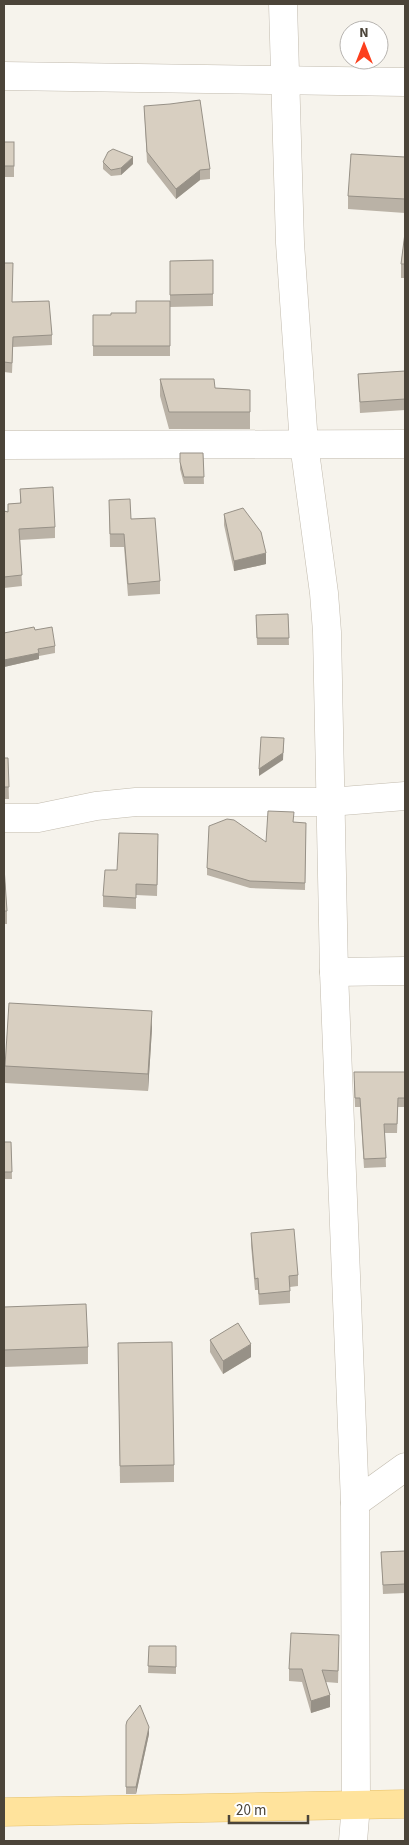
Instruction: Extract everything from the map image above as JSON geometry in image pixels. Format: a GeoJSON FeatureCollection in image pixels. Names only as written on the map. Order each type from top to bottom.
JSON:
{"type":"FeatureCollection","features":[{"type":"Feature","properties":{"kind":"main road"},"geometry":{"type":"LineString","coordinates":[[4,1812],[405,1804]]}},
{"type":"Feature","properties":{"kind":"street"},"geometry":{"type":"LineString","coordinates":[[283,4],[290,243],[304,444],[324,593],[327,632],[334,972],[355,1504],[356,1805],[353,1841]]}},
{"type":"Feature","properties":{"kind":"street"},"geometry":{"type":"LineString","coordinates":[[4,76],[405,82]]}},
{"type":"Feature","properties":{"kind":"street"},"geometry":{"type":"LineString","coordinates":[[4,444],[405,444]]}},
{"type":"Feature","properties":{"kind":"street"},"geometry":{"type":"LineString","coordinates":[[4,818],[38,818],[96,806],[136,802],[330,802],[405,796]]}},
{"type":"Feature","properties":{"kind":"street"},"geometry":{"type":"LineString","coordinates":[[334,972],[405,971]]}},
{"type":"Feature","properties":{"kind":"street"},"geometry":{"type":"LineString","coordinates":[[355,1504],[405,1466]]}},
{"type":"Feature","properties":{"kind":"building"},"geometry":{"type":"Polygon","coordinates":[[[200,100],[210,169],[200,170],[176,189],[147,152],[144,106],[200,100]]]}},
{"type":"Feature","properties":{"kind":"building"},"geometry":{"type":"Polygon","coordinates":[[[4,142],[14,142],[14,166],[4,166],[4,142]]]}},
{"type":"Feature","properties":{"kind":"building"},"geometry":{"type":"Polygon","coordinates":[[[113,149],[133,157],[121,168],[111,170],[103,162],[108,152],[113,149]]]}},
{"type":"Feature","properties":{"kind":"building"},"geometry":{"type":"Polygon","coordinates":[[[351,154],[405,157],[405,199],[348,196],[351,154]]]}},
{"type":"Feature","properties":{"kind":"building"},"geometry":{"type":"Polygon","coordinates":[[[405,233],[405,264],[401,264],[405,233]]]}},
{"type":"Feature","properties":{"kind":"building"},"geometry":{"type":"Polygon","coordinates":[[[213,260],[213,294],[170,295],[170,261],[213,260]]]}},
{"type":"Feature","properties":{"kind":"building"},"geometry":{"type":"Polygon","coordinates":[[[4,263],[13,263],[12,302],[49,301],[52,335],[13,337],[12,363],[4,362],[4,263]]]}},
{"type":"Feature","properties":{"kind":"building"},"geometry":{"type":"Polygon","coordinates":[[[136,301],[170,301],[170,346],[93,346],[93,315],[136,313],[136,301]]]}},
{"type":"Feature","properties":{"kind":"building"},"geometry":{"type":"Polygon","coordinates":[[[405,371],[405,399],[360,402],[358,374],[405,371]]]}},
{"type":"Feature","properties":{"kind":"building"},"geometry":{"type":"Polygon","coordinates":[[[160,379],[214,379],[215,388],[250,390],[250,412],[169,412],[160,379]]]}},
{"type":"Feature","properties":{"kind":"building"},"geometry":{"type":"Polygon","coordinates":[[[180,453],[203,453],[204,477],[184,477],[180,453]]]}},
{"type":"Feature","properties":{"kind":"building"},"geometry":{"type":"Polygon","coordinates":[[[53,487],[55,527],[19,529],[22,575],[4,577],[4,511],[8,512],[8,504],[21,503],[20,489],[53,487]]]}},
{"type":"Feature","properties":{"kind":"building"},"geometry":{"type":"Polygon","coordinates":[[[130,499],[131,519],[155,518],[160,581],[128,584],[124,534],[110,534],[109,500],[130,499]]]}},
{"type":"Feature","properties":{"kind":"building"},"geometry":{"type":"Polygon","coordinates":[[[243,508],[261,532],[266,553],[234,561],[224,514],[243,508]]]}},
{"type":"Feature","properties":{"kind":"building"},"geometry":{"type":"Polygon","coordinates":[[[288,614],[289,638],[257,638],[256,615],[288,614]]]}},
{"type":"Feature","properties":{"kind":"building"},"geometry":{"type":"Polygon","coordinates":[[[34,627],[35,630],[52,627],[55,646],[38,649],[39,653],[4,660],[4,633],[34,627]]]}},
{"type":"Feature","properties":{"kind":"building"},"geometry":{"type":"Polygon","coordinates":[[[261,737],[284,738],[283,753],[259,769],[261,737]]]}},
{"type":"Feature","properties":{"kind":"building"},"geometry":{"type":"Polygon","coordinates":[[[4,758],[8,758],[9,787],[4,787],[4,758]]]}},
{"type":"Feature","properties":{"kind":"building"},"geometry":{"type":"Polygon","coordinates":[[[268,811],[294,812],[293,822],[306,823],[305,883],[250,881],[207,868],[209,826],[227,819],[234,820],[266,842],[268,811]]]}},
{"type":"Feature","properties":{"kind":"building"},"geometry":{"type":"Polygon","coordinates":[[[119,833],[158,834],[157,885],[136,884],[136,898],[103,896],[105,870],[117,870],[119,833]]]}},
{"type":"Feature","properties":{"kind":"building"},"geometry":{"type":"Polygon","coordinates":[[[4,867],[7,911],[4,911],[4,867]]]}},
{"type":"Feature","properties":{"kind":"building"},"geometry":{"type":"Polygon","coordinates":[[[9,1003],[152,1011],[148,1074],[5,1066],[9,1003]]]}},
{"type":"Feature","properties":{"kind":"building"},"geometry":{"type":"Polygon","coordinates":[[[354,1072],[405,1072],[405,1098],[398,1098],[397,1124],[384,1124],[386,1158],[364,1159],[360,1098],[355,1098],[354,1072]]]}},
{"type":"Feature","properties":{"kind":"building"},"geometry":{"type":"Polygon","coordinates":[[[4,1142],[11,1142],[12,1172],[4,1172],[4,1142]]]}},
{"type":"Feature","properties":{"kind":"building"},"geometry":{"type":"Polygon","coordinates":[[[294,1229],[298,1275],[289,1276],[290,1291],[259,1294],[258,1278],[255,1279],[251,1233],[294,1229]]]}},
{"type":"Feature","properties":{"kind":"building"},"geometry":{"type":"Polygon","coordinates":[[[86,1304],[88,1347],[4,1350],[4,1307],[86,1304]]]}},
{"type":"Feature","properties":{"kind":"building"},"geometry":{"type":"Polygon","coordinates":[[[238,1323],[251,1344],[223,1361],[210,1340],[238,1323]]]}},
{"type":"Feature","properties":{"kind":"building"},"geometry":{"type":"Polygon","coordinates":[[[172,1342],[174,1465],[120,1466],[118,1343],[172,1342]]]}},
{"type":"Feature","properties":{"kind":"building"},"geometry":{"type":"Polygon","coordinates":[[[405,1551],[405,1584],[383,1585],[381,1552],[405,1551]]]}},
{"type":"Feature","properties":{"kind":"building"},"geometry":{"type":"Polygon","coordinates":[[[291,1633],[339,1635],[338,1671],[322,1670],[330,1695],[311,1701],[302,1669],[289,1669],[291,1633]]]}},
{"type":"Feature","properties":{"kind":"building"},"geometry":{"type":"Polygon","coordinates":[[[149,1646],[176,1646],[176,1667],[148,1666],[149,1646]]]}},
{"type":"Feature","properties":{"kind":"building"},"geometry":{"type":"Polygon","coordinates":[[[140,1705],[149,1727],[136,1787],[126,1787],[126,1725],[140,1705]]]}}]}
